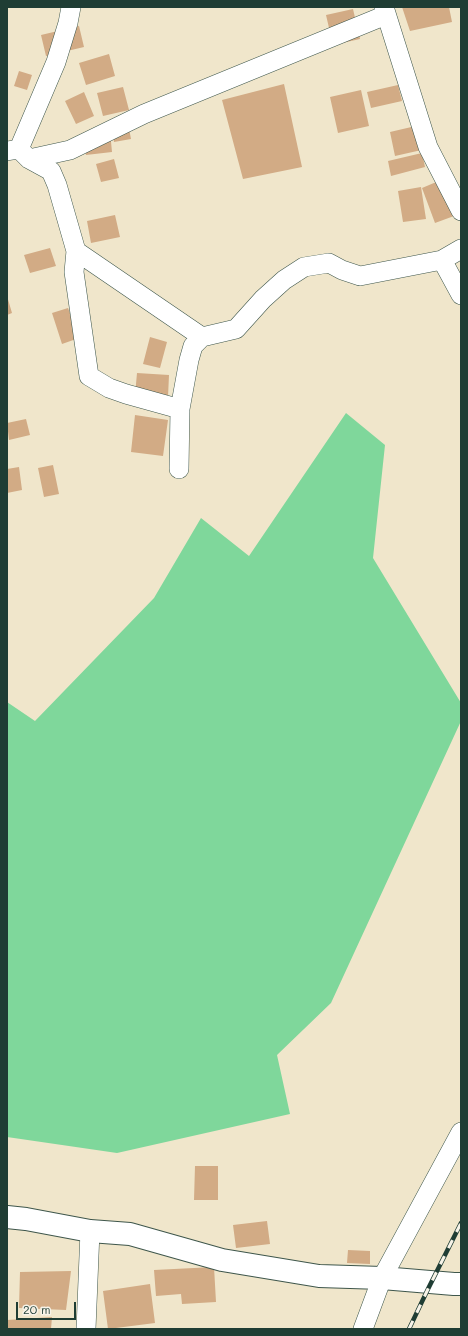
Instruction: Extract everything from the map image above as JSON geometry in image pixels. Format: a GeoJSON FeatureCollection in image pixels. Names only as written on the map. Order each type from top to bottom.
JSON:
{"type":"FeatureCollection","features":[{"type":"Feature","properties":{"kind":"street"},"geometry":{"type":"LineString","coordinates":[[18,153],[56,62],[68,23],[71,7]]}},
{"type":"Feature","properties":{"kind":"street"},"geometry":{"type":"LineString","coordinates":[[18,153],[70,150],[144,114],[385,11],[428,147],[461,211]]}},
{"type":"Feature","properties":{"kind":"street"},"geometry":{"type":"LineString","coordinates":[[18,153],[51,171],[57,185],[76,251],[74,272],[89,376],[109,388],[180,409]]}},
{"type":"Feature","properties":{"kind":"street"},"geometry":{"type":"LineString","coordinates":[[179,468],[180,409],[193,346],[202,337],[236,329],[263,299],[284,280],[304,267],[329,263],[342,270],[360,276],[442,260],[461,249]]}},
{"type":"Feature","properties":{"kind":"street"},"geometry":{"type":"LineString","coordinates":[[76,251],[202,337]]}},
{"type":"Feature","properties":{"kind":"street"},"geometry":{"type":"LineString","coordinates":[[442,260],[461,295]]}},
{"type":"Feature","properties":{"kind":"street"},"geometry":{"type":"LineString","coordinates":[[363,1329],[382,1278],[461,1132]]}},
{"type":"Feature","properties":{"kind":"street"},"geometry":{"type":"LineString","coordinates":[[7,1217],[90,1231],[130,1234],[222,1260],[319,1276],[382,1278],[461,1284]]}},
{"type":"Feature","properties":{"kind":"street"},"geometry":{"type":"LineString","coordinates":[[86,1329],[90,1231]]}},
{"type":"Feature","properties":{"kind":"green space"},"geometry":{"type":"Polygon","coordinates":[[[346,413],[385,445],[373,558],[461,703],[461,721],[331,1003],[277,1055],[290,1114],[117,1153],[7,1137],[7,702],[35,721],[154,598],[201,518],[249,556],[346,413]]]}},
{"type":"Feature","properties":{"kind":"building"},"geometry":{"type":"Polygon","coordinates":[[[402,7],[449,7],[452,22],[410,31],[402,7]]]}},
{"type":"Feature","properties":{"kind":"building"},"geometry":{"type":"Polygon","coordinates":[[[353,9],[360,39],[333,45],[326,15],[353,9]]]}},
{"type":"Feature","properties":{"kind":"building"},"geometry":{"type":"Polygon","coordinates":[[[79,26],[84,47],[46,56],[41,35],[79,26]]]}},
{"type":"Feature","properties":{"kind":"building"},"geometry":{"type":"Polygon","coordinates":[[[109,54],[115,76],[86,85],[79,63],[109,54]]]}},
{"type":"Feature","properties":{"kind":"building"},"geometry":{"type":"Polygon","coordinates":[[[19,71],[32,75],[27,90],[14,86],[19,71]]]}},
{"type":"Feature","properties":{"kind":"building"},"geometry":{"type":"Polygon","coordinates":[[[284,84],[302,167],[243,179],[222,100],[284,84]]]}},
{"type":"Feature","properties":{"kind":"building"},"geometry":{"type":"Polygon","coordinates":[[[398,85],[402,101],[371,108],[367,92],[398,85]]]}},
{"type":"Feature","properties":{"kind":"building"},"geometry":{"type":"Polygon","coordinates":[[[123,87],[129,110],[103,116],[97,93],[123,87]]]}},
{"type":"Feature","properties":{"kind":"building"},"geometry":{"type":"Polygon","coordinates":[[[361,90],[369,126],[338,133],[330,97],[361,90]]]}},
{"type":"Feature","properties":{"kind":"building"},"geometry":{"type":"Polygon","coordinates":[[[84,92],[94,116],[76,124],[65,101],[84,92]]]}},
{"type":"Feature","properties":{"kind":"building"},"geometry":{"type":"Polygon","coordinates":[[[127,118],[131,139],[114,142],[110,121],[127,118]]]}},
{"type":"Feature","properties":{"kind":"building"},"geometry":{"type":"Polygon","coordinates":[[[420,125],[426,149],[395,156],[390,132],[420,125]]]}},
{"type":"Feature","properties":{"kind":"building"},"geometry":{"type":"Polygon","coordinates":[[[110,131],[112,152],[86,155],[83,133],[110,131]]]}},
{"type":"Feature","properties":{"kind":"building"},"geometry":{"type":"Polygon","coordinates":[[[422,153],[425,167],[391,176],[388,161],[422,153]]]}},
{"type":"Feature","properties":{"kind":"building"},"geometry":{"type":"Polygon","coordinates":[[[114,159],[119,178],[101,182],[96,164],[114,159]]]}},
{"type":"Feature","properties":{"kind":"building"},"geometry":{"type":"Polygon","coordinates":[[[441,180],[454,216],[435,223],[422,188],[441,180]]]}},
{"type":"Feature","properties":{"kind":"building"},"geometry":{"type":"Polygon","coordinates":[[[421,187],[426,219],[403,222],[398,191],[421,187]]]}},
{"type":"Feature","properties":{"kind":"building"},"geometry":{"type":"Polygon","coordinates":[[[115,215],[120,237],[91,243],[87,221],[115,215]]]}},
{"type":"Feature","properties":{"kind":"building"},"geometry":{"type":"Polygon","coordinates":[[[50,248],[56,266],[30,273],[24,255],[50,248]]]}},
{"type":"Feature","properties":{"kind":"building"},"geometry":{"type":"Polygon","coordinates":[[[7,296],[12,313],[7,315],[7,296]]]}},
{"type":"Feature","properties":{"kind":"building"},"geometry":{"type":"Polygon","coordinates":[[[68,308],[79,338],[62,344],[52,313],[68,308]]]}},
{"type":"Feature","properties":{"kind":"building"},"geometry":{"type":"Polygon","coordinates":[[[150,337],[167,342],[160,368],[143,364],[150,337]]]}},
{"type":"Feature","properties":{"kind":"building"},"geometry":{"type":"Polygon","coordinates":[[[137,373],[169,375],[168,397],[135,395],[137,373]]]}},
{"type":"Feature","properties":{"kind":"building"},"geometry":{"type":"Polygon","coordinates":[[[135,415],[168,420],[163,456],[131,452],[135,415]]]}},
{"type":"Feature","properties":{"kind":"building"},"geometry":{"type":"Polygon","coordinates":[[[26,419],[30,435],[9,440],[7,423],[26,419]]]}},
{"type":"Feature","properties":{"kind":"building"},"geometry":{"type":"Polygon","coordinates":[[[53,465],[59,494],[44,497],[38,468],[53,465]]]}},
{"type":"Feature","properties":{"kind":"building"},"geometry":{"type":"Polygon","coordinates":[[[19,467],[22,490],[7,493],[7,469],[19,467]]]}},
{"type":"Feature","properties":{"kind":"building"},"geometry":{"type":"Polygon","coordinates":[[[195,1166],[218,1166],[218,1200],[194,1200],[195,1166]]]}},
{"type":"Feature","properties":{"kind":"building"},"geometry":{"type":"Polygon","coordinates":[[[267,1221],[270,1244],[236,1248],[233,1225],[267,1221]]]}},
{"type":"Feature","properties":{"kind":"building"},"geometry":{"type":"Polygon","coordinates":[[[348,1250],[370,1251],[370,1264],[347,1263],[348,1250]]]}},
{"type":"Feature","properties":{"kind":"building"},"geometry":{"type":"Polygon","coordinates":[[[214,1267],[216,1302],[182,1304],[181,1294],[156,1296],[154,1270],[214,1267]]]}},
{"type":"Feature","properties":{"kind":"building"},"geometry":{"type":"Polygon","coordinates":[[[71,1271],[66,1310],[19,1308],[20,1272],[71,1271]]]}},
{"type":"Feature","properties":{"kind":"building"},"geometry":{"type":"Polygon","coordinates":[[[150,1284],[155,1323],[108,1329],[103,1291],[150,1284]]]}},
{"type":"Feature","properties":{"kind":"building"},"geometry":{"type":"Polygon","coordinates":[[[52,1317],[51,1329],[7,1329],[7,1320],[52,1317]]]}},
{"type":"Feature","properties":{"kind":"railway"},"geometry":{"type":"LineString","coordinates":[[409,1329],[461,1223]]}}]}
